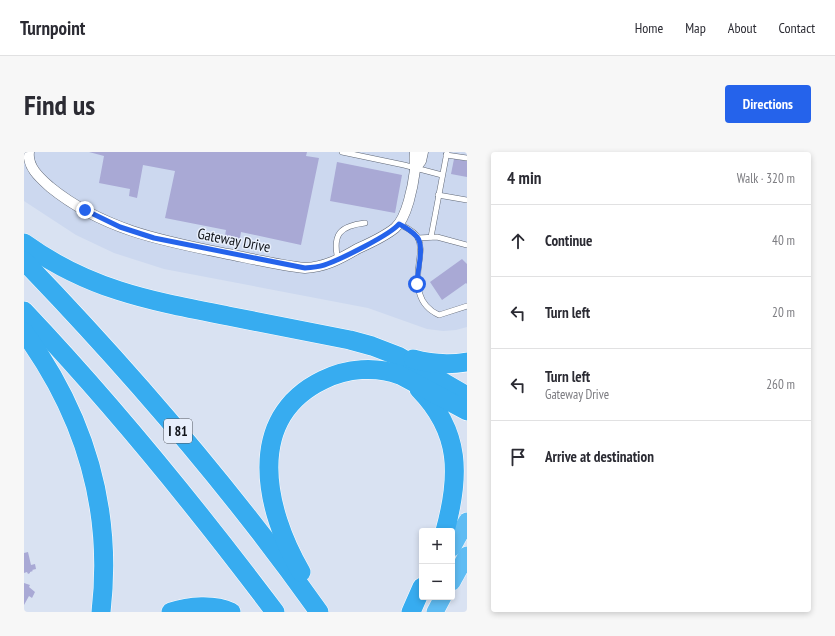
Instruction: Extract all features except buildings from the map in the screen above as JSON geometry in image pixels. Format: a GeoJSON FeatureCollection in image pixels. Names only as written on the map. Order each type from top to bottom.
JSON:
{"type":"FeatureCollection","features":[{"type":"Feature","properties":{"kind":"highway"},"geometry":{"type":"LineString","coordinates":[[24,242],[48,259],[71,272],[132,296],[168,305],[350,340],[430,363],[445,364],[467,362]]}},
{"type":"Feature","properties":{"kind":"highway","name":"I 81"},"geometry":{"type":"LineString","coordinates":[[24,261],[109,352],[187,441],[251,520],[319,612]]}},
{"type":"Feature","properties":{"kind":"highway","name":"I 81"},"geometry":{"type":"LineString","coordinates":[[24,311],[103,397],[167,474],[220,540],[274,612]]}},
{"type":"Feature","properties":{"kind":"highway"},"geometry":{"type":"LineString","coordinates":[[24,332],[54,379],[70,410],[82,439],[93,475],[102,522],[104,548],[104,577],[101,612]]}},
{"type":"Feature","properties":{"kind":"highway"},"geometry":{"type":"LineString","coordinates":[[385,351],[398,356],[467,396]]}},
{"type":"Feature","properties":{"kind":"highway"},"geometry":{"type":"LineString","coordinates":[[326,612],[296,562],[284,538],[276,519],[269,485],[268,467],[271,444],[275,431],[286,410],[302,392],[330,376],[344,372],[370,369],[385,370],[400,375],[467,411]]}},
{"type":"Feature","properties":{"kind":"highway"},"geometry":{"type":"LineString","coordinates":[[400,375],[420,389],[441,415],[453,447],[455,474],[453,495],[446,528]]}},
{"type":"Feature","properties":{"kind":"highway"},"geometry":{"type":"LineString","coordinates":[[455,543],[467,521]]}},
{"type":"Feature","properties":{"kind":"highway"},"geometry":{"type":"LineString","coordinates":[[455,577],[467,555]]}},
{"type":"Feature","properties":{"kind":"highway"},"geometry":{"type":"LineString","coordinates":[[411,612],[419,594]]}},
{"type":"Feature","properties":{"kind":"highway"},"geometry":{"type":"LineString","coordinates":[[415,612],[422,600]]}},
{"type":"Feature","properties":{"kind":"highway"},"geometry":{"type":"LineString","coordinates":[[435,612],[442,600]]}},
{"type":"Feature","properties":{"kind":"highway"},"geometry":{"type":"LineString","coordinates":[[171,612],[187,608],[201,607],[215,608],[231,612]]}},
{"type":"Feature","properties":{"kind":"street","name":"Gateway Drive"},"geometry":{"type":"LineString","coordinates":[[29,152],[30,162],[34,170],[55,190],[85,210],[120,227],[177,244],[295,267],[316,267],[338,260],[388,233],[399,224]]}},
{"type":"Feature","properties":{"kind":"street"},"geometry":{"type":"LineString","coordinates":[[399,224],[406,208],[415,169],[415,152]]}},
{"type":"Feature","properties":{"kind":"street"},"geometry":{"type":"LineString","coordinates":[[415,169],[421,161],[423,152]]}},
{"type":"Feature","properties":{"kind":"lane"},"geometry":{"type":"LineString","coordinates":[[342,152],[404,165],[442,175]]}},
{"type":"Feature","properties":{"kind":"lane"},"geometry":{"type":"LineString","coordinates":[[431,238],[446,153],[467,158]]}},
{"type":"Feature","properties":{"kind":"lane"},"geometry":{"type":"LineString","coordinates":[[438,194],[467,200]]}},
{"type":"Feature","properties":{"kind":"lane"},"geometry":{"type":"LineString","coordinates":[[338,260],[336,242],[342,230],[351,224],[365,223]]}},
{"type":"Feature","properties":{"kind":"lane"},"geometry":{"type":"LineString","coordinates":[[399,224],[411,230],[418,238],[421,250],[417,284],[422,299],[431,312],[439,315],[467,306]]}},
{"type":"Feature","properties":{"kind":"lane"},"geometry":{"type":"LineString","coordinates":[[418,238],[437,237],[467,245]]}},
{"type":"Feature","properties":{"kind":"shaded area"},"geometry":{"type":"Polygon","coordinates":[[[24,152],[467,152],[467,327],[443,331],[427,329],[368,308],[164,269],[114,253],[76,235],[24,201],[24,152]]]}},
{"type":"Feature","properties":{"kind":"route"},"geometry":{"type":"LineString","coordinates":[[85,210],[120,227],[154,238],[177,244],[305,268],[326,265],[338,260],[388,233],[399,224],[411,230],[418,238],[421,250],[417,284]]}}]}
